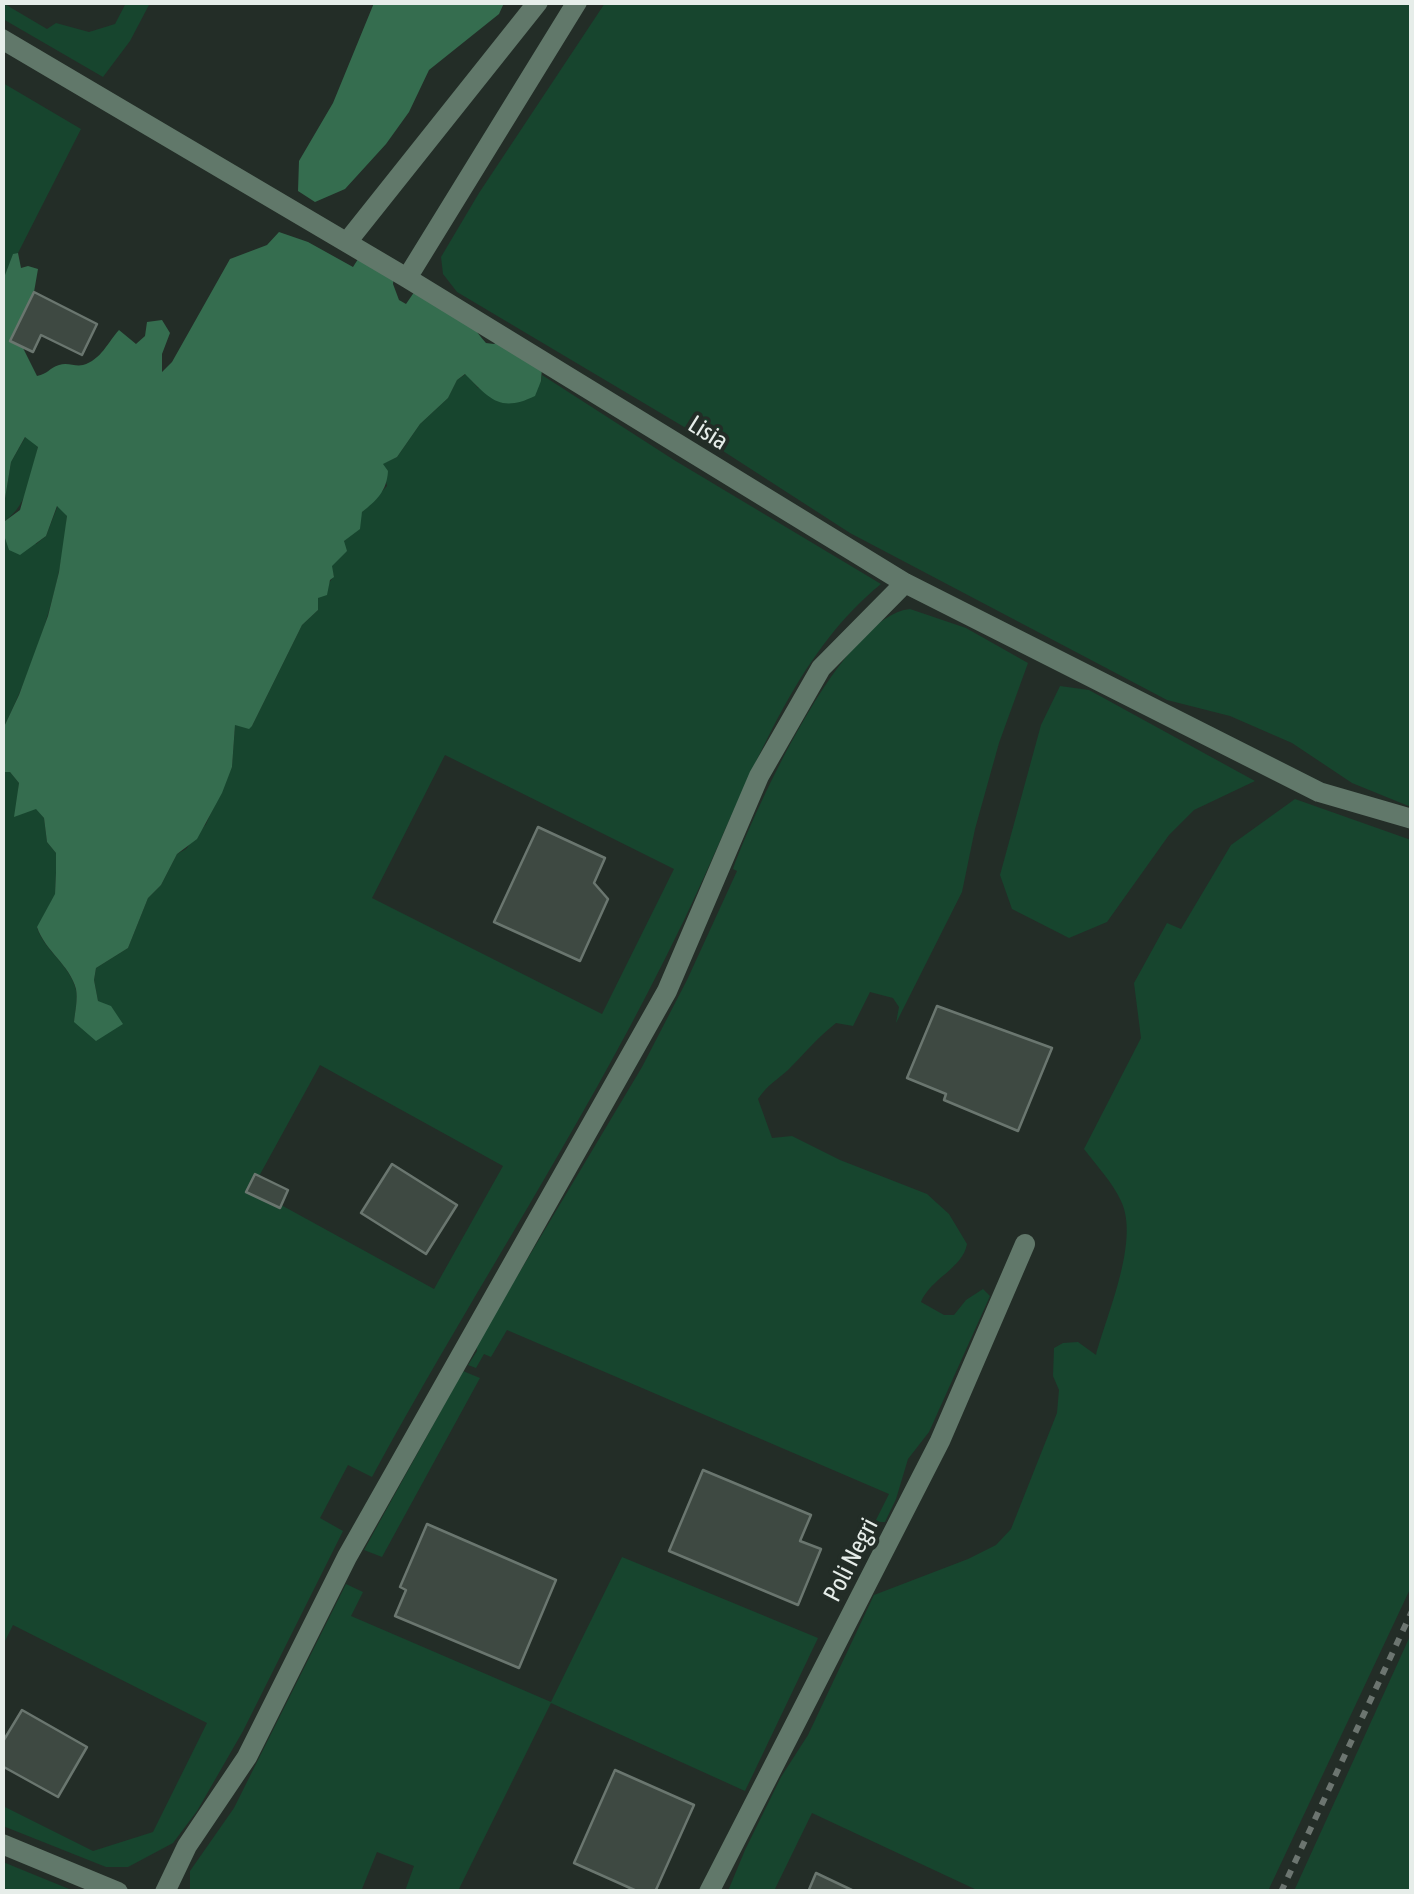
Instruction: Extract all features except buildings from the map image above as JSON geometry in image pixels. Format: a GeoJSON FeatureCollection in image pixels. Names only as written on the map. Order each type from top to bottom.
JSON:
{"type":"FeatureCollection","features":[{"type":"Feature","properties":{"kind":"street"},"geometry":{"type":"LineString","coordinates":[[347,242],[538,2]]}},
{"type":"Feature","properties":{"kind":"street"},"geometry":{"type":"LineString","coordinates":[[408,278],[576,2]]}},
{"type":"Feature","properties":{"kind":"street","name":"Lisia"},"geometry":{"type":"LineString","coordinates":[[2,39],[408,278],[905,583],[1319,792],[1412,819]]}},
{"type":"Feature","properties":{"kind":"street"},"geometry":{"type":"LineString","coordinates":[[165,1892],[187,1846],[248,1757],[347,1557],[667,991],[759,776],[820,668],[905,583]]}},
{"type":"Feature","properties":{"kind":"street","name":"Poli Negri"},"geometry":{"type":"LineString","coordinates":[[708,1892],[940,1441],[1025,1244]]}},
{"type":"Feature","properties":{"kind":"street"},"geometry":{"type":"LineString","coordinates":[[2,1844],[118,1892]]}},
{"type":"Feature","properties":{"kind":"path"},"geometry":{"type":"LineString","coordinates":[[1281,1892],[1412,1611]]}},
{"type":"Feature","properties":{"kind":"green space"},"geometry":{"type":"Polygon","coordinates":[[[3,3],[47,29],[56,23],[89,32],[115,24],[126,3],[150,3],[130,41],[103,77],[3,19],[3,3]]]}},
{"type":"Feature","properties":{"kind":"green space"},"geometry":{"type":"Polygon","coordinates":[[[374,3],[504,3],[499,14],[429,70],[409,112],[345,189],[315,202],[298,191],[299,161],[333,103],[374,3]]]}},
{"type":"Feature","properties":{"kind":"green space"},"geometry":{"type":"Polygon","coordinates":[[[605,3],[1411,3],[1411,807],[1352,783],[1292,743],[1230,716],[1167,700],[850,533],[706,440],[457,292],[443,274],[441,257],[605,3]]]}},
{"type":"Feature","properties":{"kind":"green space"},"geometry":{"type":"Polygon","coordinates":[[[3,83],[81,129],[18,253],[13,255],[3,283],[3,83]]]}},
{"type":"Feature","properties":{"kind":"green space"},"geometry":{"type":"Polygon","coordinates":[[[279,232],[308,242],[353,267],[360,256],[395,264],[393,284],[399,300],[406,304],[417,288],[432,288],[453,296],[486,343],[494,344],[507,335],[542,368],[541,381],[535,396],[504,403],[489,396],[465,374],[457,380],[448,398],[420,424],[397,457],[383,464],[388,471],[383,490],[362,512],[360,529],[344,541],[347,551],[332,566],[334,577],[327,595],[318,598],[318,610],[302,625],[252,726],[249,729],[235,725],[232,767],[197,839],[177,854],[161,885],[148,898],[128,948],[96,968],[98,1001],[111,1006],[123,1024],[96,1041],[74,1022],[77,997],[73,980],[37,927],[55,894],[56,853],[47,842],[44,818],[36,809],[14,817],[19,783],[10,772],[3,772],[3,729],[48,616],[67,516],[57,506],[46,536],[20,555],[9,550],[5,521],[20,510],[38,447],[25,437],[11,462],[3,511],[2,283],[13,254],[18,253],[21,268],[38,269],[34,292],[10,340],[22,346],[37,376],[59,365],[89,363],[119,330],[136,344],[145,336],[147,322],[162,320],[170,333],[162,354],[162,372],[172,362],[230,259],[267,245],[279,232]]]}},
{"type":"Feature","properties":{"kind":"green space"},"geometry":{"type":"Polygon","coordinates":[[[466,374],[478,388],[541,382],[542,375],[674,460],[881,584],[828,638],[787,702],[646,996],[372,1477],[348,1465],[320,1518],[343,1531],[243,1731],[197,1811],[173,1843],[128,1867],[106,1867],[3,1826],[3,1806],[93,1851],[153,1832],[207,1723],[13,1625],[3,1645],[3,772],[10,772],[19,783],[17,808],[37,809],[44,818],[47,842],[56,853],[55,895],[37,928],[73,981],[77,997],[74,1022],[98,1001],[96,968],[128,948],[148,898],[161,885],[177,854],[206,824],[232,767],[235,725],[252,726],[302,625],[318,610],[318,598],[334,576],[331,567],[347,536],[353,533],[362,512],[387,486],[382,464],[397,457],[420,424],[448,398],[457,380],[466,374]],[[445,755],[372,898],[602,1014],[674,869],[445,755]],[[320,1065],[252,1189],[434,1289],[503,1166],[320,1065]]]}},
{"type":"Feature","properties":{"kind":"green space"},"geometry":{"type":"Polygon","coordinates":[[[26,436],[38,447],[31,478],[19,506],[5,521],[36,544],[46,536],[58,505],[67,516],[45,625],[3,729],[3,511],[11,462],[26,436]]]}},
{"type":"Feature","properties":{"kind":"green space"},"geometry":{"type":"Polygon","coordinates":[[[910,609],[966,628],[1028,663],[999,743],[962,892],[896,1023],[899,1007],[893,998],[870,992],[853,1026],[836,1023],[758,1099],[772,1138],[792,1136],[840,1160],[927,1194],[949,1214],[967,1244],[959,1260],[921,1302],[944,1315],[954,1315],[966,1300],[983,1289],[990,1296],[929,1432],[908,1459],[885,1522],[875,1522],[889,1494],[507,1330],[491,1357],[484,1354],[476,1368],[468,1365],[477,1351],[476,1345],[642,1067],[687,980],[737,871],[733,869],[761,804],[805,719],[857,644],[884,619],[910,609]]]}},
{"type":"Feature","properties":{"kind":"green space"},"geometry":{"type":"Polygon","coordinates":[[[1060,686],[1089,690],[1255,781],[1194,810],[1169,835],[1107,922],[1069,938],[1012,909],[1000,875],[1041,725],[1060,686]]]}},
{"type":"Feature","properties":{"kind":"green space"},"geometry":{"type":"Polygon","coordinates":[[[1295,799],[1411,840],[1411,1587],[1268,1891],[979,1891],[812,1813],[774,1891],[728,1891],[874,1595],[968,1559],[996,1545],[1011,1529],[1057,1413],[1059,1390],[1053,1376],[1054,1348],[1078,1342],[1096,1355],[1120,1277],[1126,1217],[1114,1188],[1084,1149],[1141,1038],[1134,983],[1167,923],[1181,929],[1231,845],[1295,799]]]}},
{"type":"Feature","properties":{"kind":"green space"},"geometry":{"type":"Polygon","coordinates":[[[463,1371],[480,1378],[382,1557],[364,1550],[463,1371]]]}},
{"type":"Feature","properties":{"kind":"green space"},"geometry":{"type":"Polygon","coordinates":[[[622,1557],[818,1638],[745,1791],[551,1703],[458,1891],[405,1891],[414,1866],[377,1852],[362,1889],[365,1891],[190,1891],[190,1871],[234,1808],[346,1584],[363,1592],[351,1616],[551,1702],[622,1557]]]}},
{"type":"Feature","properties":{"kind":"green space"},"geometry":{"type":"Polygon","coordinates":[[[1411,1634],[1411,1891],[1294,1891],[1411,1634]]]}},
{"type":"Feature","properties":{"kind":"green space"},"geometry":{"type":"Polygon","coordinates":[[[3,1862],[74,1891],[3,1891],[3,1862]]]}}]}
